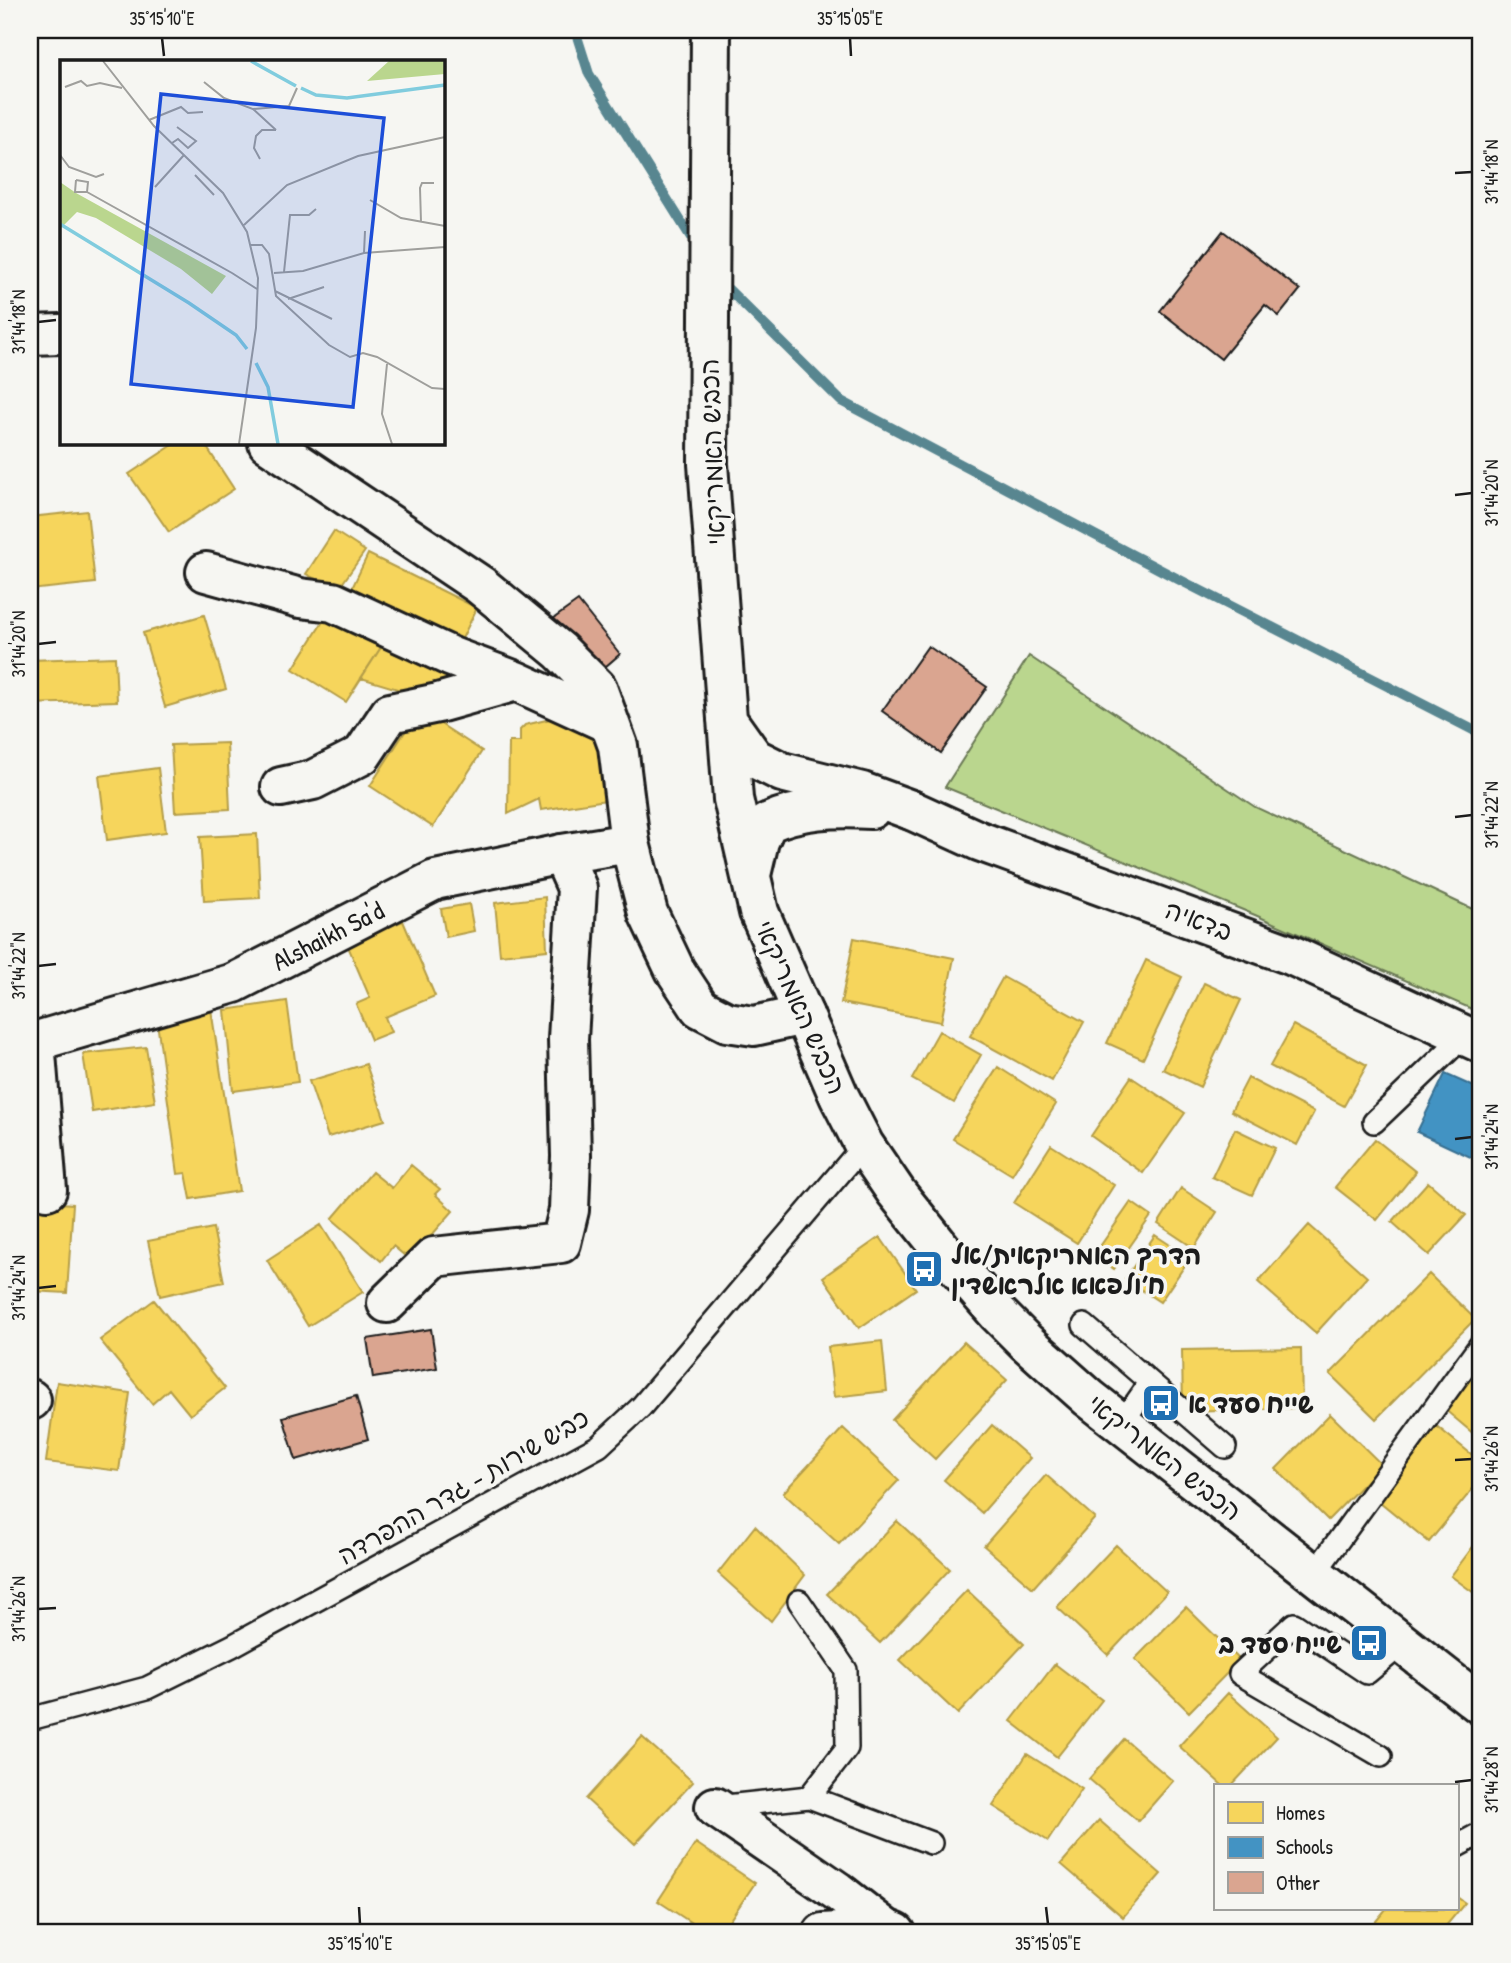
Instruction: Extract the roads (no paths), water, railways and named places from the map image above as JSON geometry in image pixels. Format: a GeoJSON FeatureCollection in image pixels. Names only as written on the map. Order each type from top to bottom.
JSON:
{"type":"FeatureCollection","features":[{"type":"Feature","properties":{"kind":"street","name":"הכביש האמריקאי"},"geometry":{"type":"LineString","coordinates":[[710,30],[708,464],[733,799],[759,912],[804,1016],[864,1145],[912,1212],[998,1314],[1121,1424],[1481,1704]]}},
{"type":"Feature","properties":{"kind":"street"},"geometry":{"type":"LineString","coordinates":[[30,335],[60,334]]}},
{"type":"Feature","properties":{"kind":"street"},"geometry":{"type":"LineString","coordinates":[[269,444],[480,585],[550,642],[597,688],[618,746],[630,843],[648,912],[675,970],[701,1008],[727,1022],[754,1026],[804,1016]]}},
{"type":"Feature","properties":{"kind":"street"},"geometry":{"type":"LineString","coordinates":[[206,572],[300,598],[333,602],[452,657],[516,681],[610,724]]}},
{"type":"Feature","properties":{"kind":"street"},"geometry":{"type":"LineString","coordinates":[[281,787],[313,780],[362,755],[390,713],[438,704],[516,681]]}},
{"type":"Feature","properties":{"kind":"street"},"geometry":{"type":"LineString","coordinates":[[727,720],[754,758],[782,772],[799,776]]}},
{"type":"Feature","properties":{"kind":"street"},"geometry":{"type":"LineString","coordinates":[[733,799],[754,779],[799,776]]}},
{"type":"Feature","properties":{"kind":"street","name":"בדאיה"},"geometry":{"type":"LineString","coordinates":[[799,776],[862,792],[911,810],[979,841],[1291,955],[1473,1039]]}},
{"type":"Feature","properties":{"kind":"street"},"geometry":{"type":"LineString","coordinates":[[751,877],[759,841],[767,823],[782,816],[822,808],[911,810]]}},
{"type":"Feature","properties":{"kind":"street","name":"Alshaikh Sa'd"},"geometry":{"type":"LineString","coordinates":[[32,1042],[234,983],[435,880],[630,843]]}},
{"type":"Feature","properties":{"kind":"street"},"geometry":{"type":"LineString","coordinates":[[387,1303],[434,1257],[561,1243],[569,1210],[568,1039],[577,888],[562,854]]}},
{"type":"Feature","properties":{"kind":"street"},"geometry":{"type":"LineString","coordinates":[[32,1042],[47,1190]]}},
{"type":"Feature","properties":{"kind":"street"},"geometry":{"type":"LineString","coordinates":[[715,1807],[891,1931]]}},
{"type":"Feature","properties":{"kind":"street"},"geometry":{"type":"LineString","coordinates":[[823,1933],[891,1931]]}},
{"type":"Feature","properties":{"kind":"lane"},"geometry":{"type":"LineString","coordinates":[[1374,1122],[1473,1039]]}},
{"type":"Feature","properties":{"kind":"lane","name":"כביש שירות - גדר ההפרדה"},"geometry":{"type":"LineString","coordinates":[[30,1719],[147,1688],[232,1646],[599,1446],[641,1407],[864,1145]]}},
{"type":"Feature","properties":{"kind":"lane"},"geometry":{"type":"LineString","coordinates":[[1084,1325],[1225,1447]]}},
{"type":"Feature","properties":{"kind":"lane"},"geometry":{"type":"LineString","coordinates":[[1314,1574],[1481,1344]]}},
{"type":"Feature","properties":{"kind":"lane"},"geometry":{"type":"LineString","coordinates":[[1121,1424],[1150,1383]]}},
{"type":"Feature","properties":{"kind":"lane"},"geometry":{"type":"LineString","coordinates":[[799,1601],[846,1670],[847,1748],[809,1797]]}},
{"type":"Feature","properties":{"kind":"lane"},"geometry":{"type":"LineString","coordinates":[[1381,1756],[1240,1674],[1294,1624],[1367,1673],[1403,1643]]}},
{"type":"Feature","properties":{"kind":"lane"},"geometry":{"type":"LineString","coordinates":[[715,1807],[809,1797],[931,1843]]}},
{"type":"Feature","properties":{"kind":"lane"},"geometry":{"type":"LineString","coordinates":[[1458,1845],[1481,1833]]}},
{"type":"Feature","properties":{"kind":"waterway"},"geometry":{"type":"LineString","coordinates":[[575,30],[589,74],[697,247]]}},
{"type":"Feature","properties":{"kind":"waterway"},"geometry":{"type":"LineString","coordinates":[[719,280],[841,401],[1178,579],[1481,734]]}},
{"type":"Feature","properties":{"kind":"place","name":"הדרך האמריקאית/אל ח׳ולפאא אלראשדין"},"geometry":{"type":"Point","coordinates":[924,1269]}},
{"type":"Feature","properties":{"kind":"place","name":"שייח סעד א"},"geometry":{"type":"Point","coordinates":[1161,1403]}},
{"type":"Feature","properties":{"kind":"place","name":"שייח סעד ב"},"geometry":{"type":"Point","coordinates":[1369,1643]}}]}
